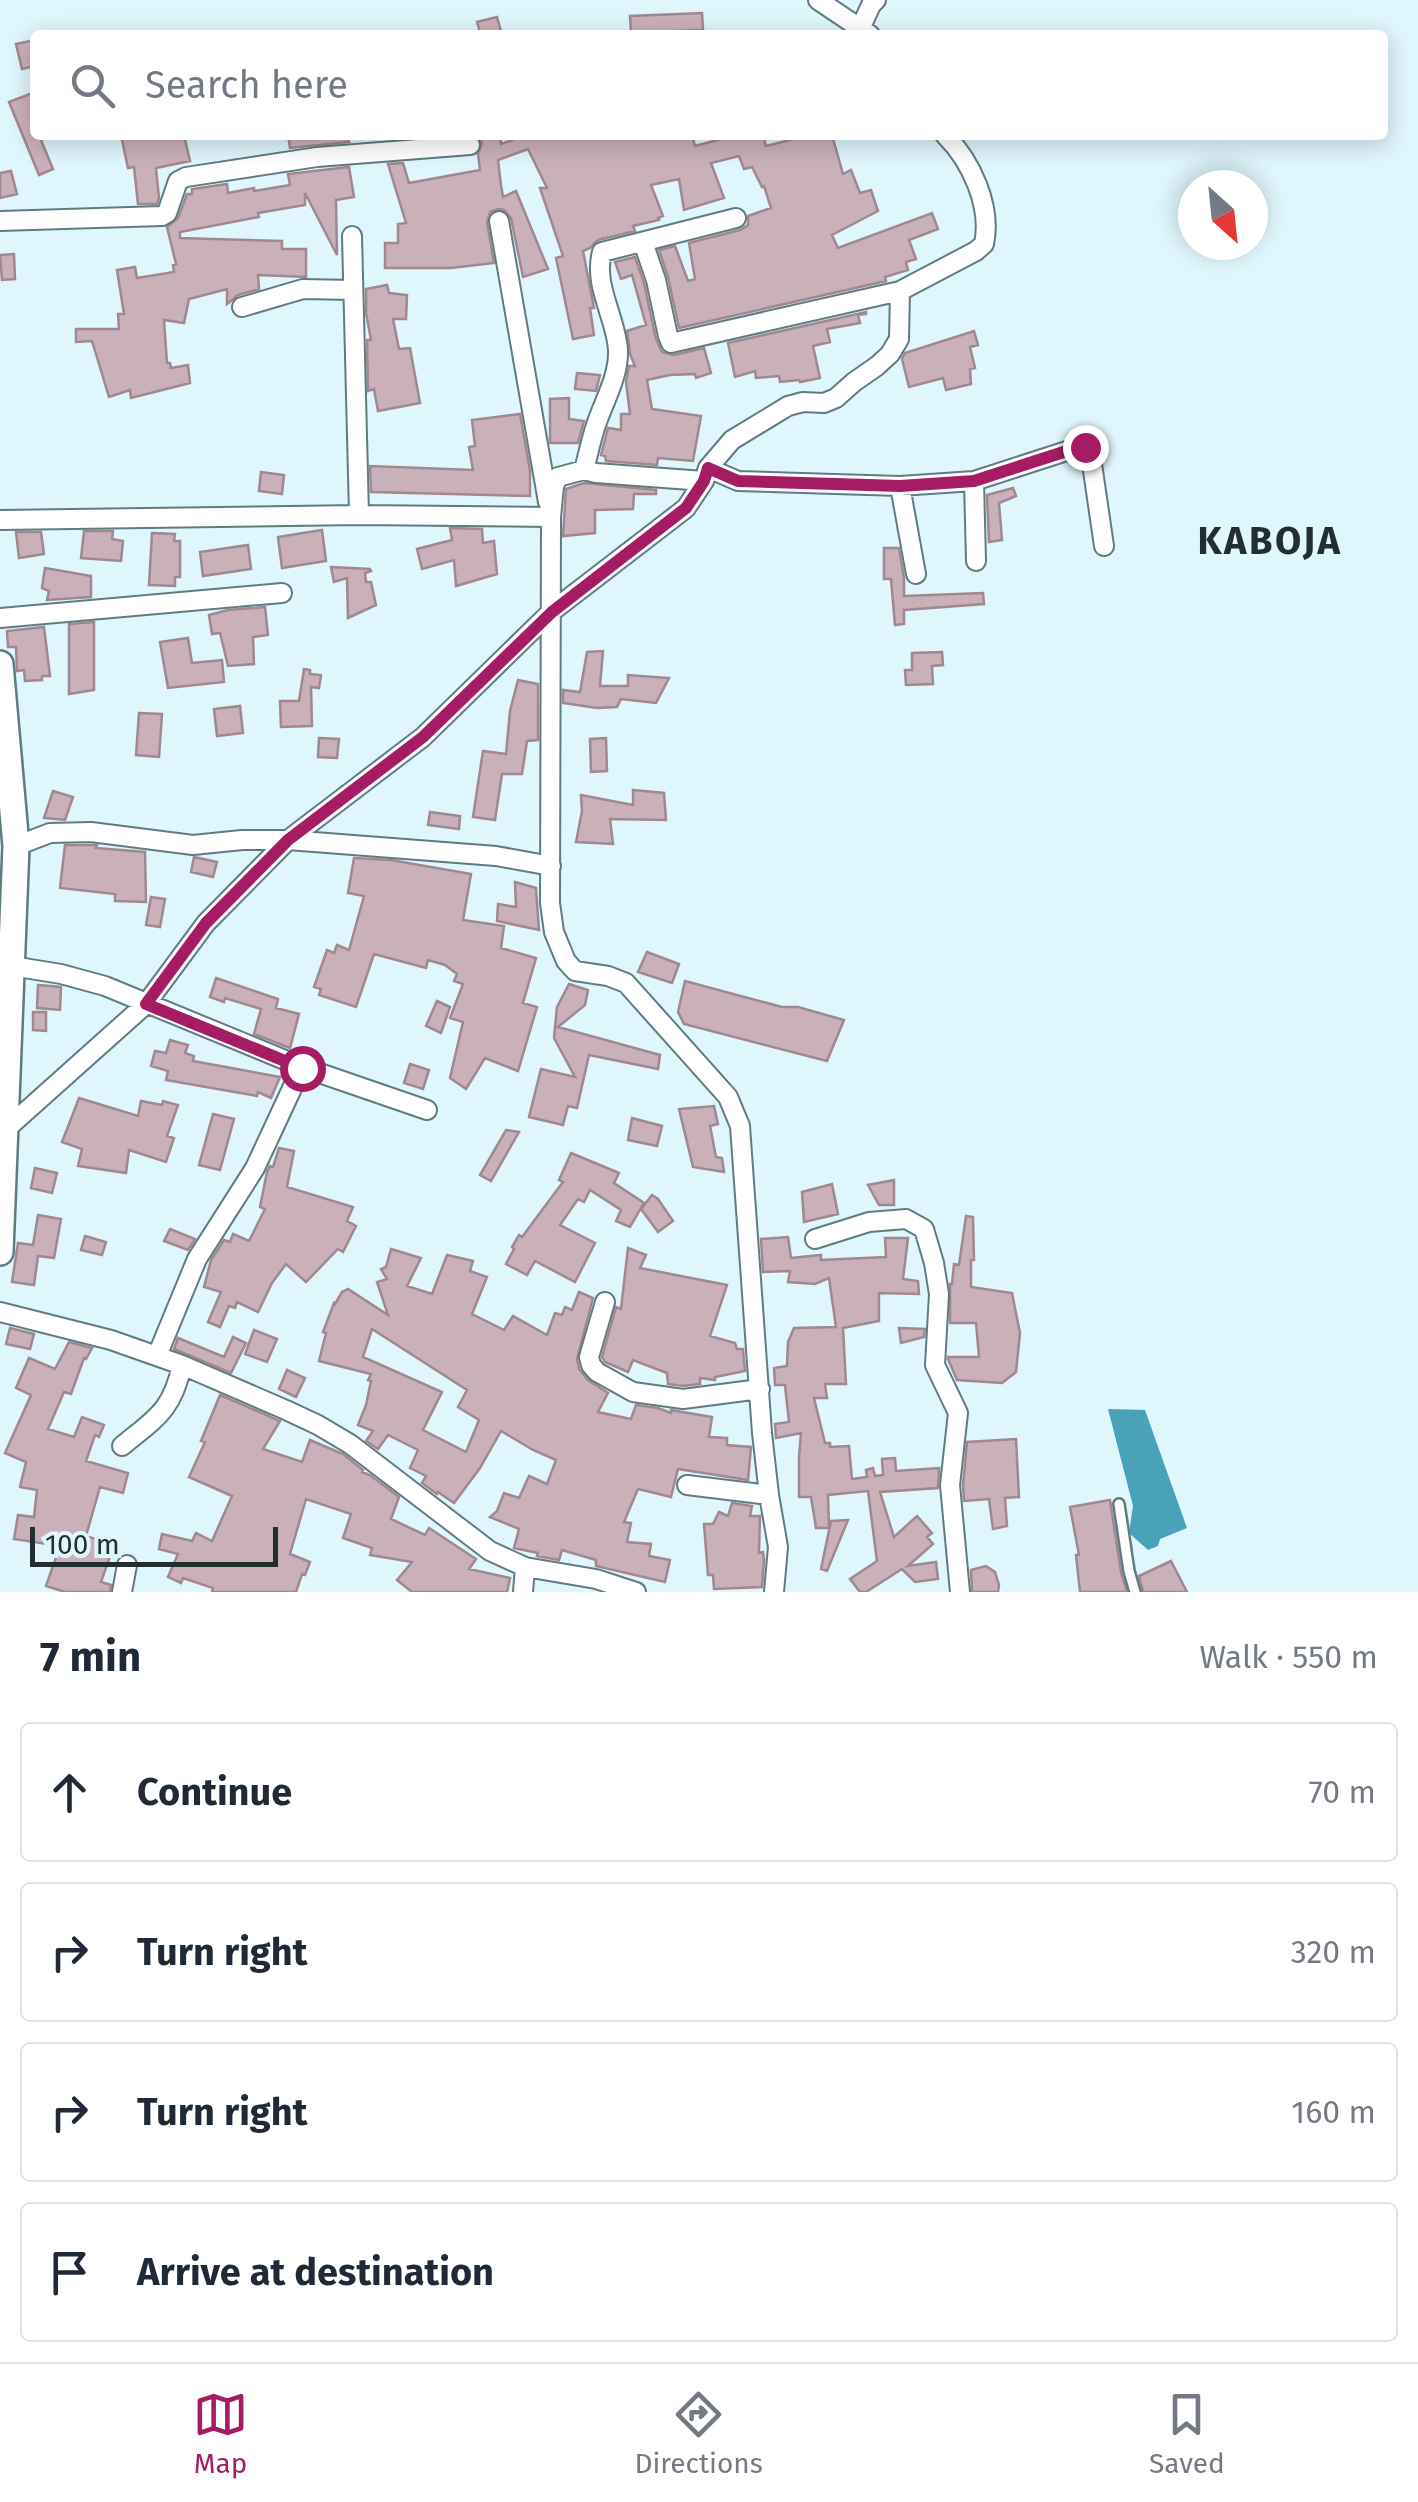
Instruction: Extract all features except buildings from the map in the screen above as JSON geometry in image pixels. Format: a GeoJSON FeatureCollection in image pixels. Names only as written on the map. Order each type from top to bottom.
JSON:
{"type":"FeatureCollection","features":[{"type":"Feature","properties":{"kind":"street"},"geometry":{"type":"LineString","coordinates":[[818,0],[864,30]]}},
{"type":"Feature","properties":{"kind":"street"},"geometry":{"type":"LineString","coordinates":[[866,30],[876,0]]}},
{"type":"Feature","properties":{"kind":"street"},"geometry":{"type":"LineString","coordinates":[[643,242],[672,343],[900,290],[984,244],[984,211],[972,172],[950,140]]}},
{"type":"Feature","properties":{"kind":"street"},"geometry":{"type":"LineString","coordinates":[[0,222],[162,216],[167,213],[178,181],[186,177],[317,157],[470,145]]}},
{"type":"Feature","properties":{"kind":"street"},"geometry":{"type":"LineString","coordinates":[[584,470],[617,366],[616,334],[601,286],[602,252],[736,218]]}},
{"type":"Feature","properties":{"kind":"street"},"geometry":{"type":"LineString","coordinates":[[499,221],[551,517]]}},
{"type":"Feature","properties":{"kind":"street"},"geometry":{"type":"LineString","coordinates":[[352,236],[358,515]]}},
{"type":"Feature","properties":{"kind":"street"},"geometry":{"type":"LineString","coordinates":[[242,307],[303,289],[353,290]]}},
{"type":"Feature","properties":{"kind":"street"},"geometry":{"type":"LineString","coordinates":[[3,1143],[146,1004],[206,923],[288,840],[423,737],[552,612],[686,508],[732,440],[771,415],[803,402],[824,404],[836,398],[890,354],[899,339],[900,290]]}},
{"type":"Feature","properties":{"kind":"street"},"geometry":{"type":"LineString","coordinates":[[774,1592],[778,1548],[769,1495],[740,1126],[728,1097],[626,983],[575,971],[566,962],[554,932],[550,866],[554,486],[558,477],[584,470],[706,474],[738,481],[900,486],[974,481],[1085,447],[1091,457],[1104,546]]}},
{"type":"Feature","properties":{"kind":"street"},"geometry":{"type":"LineString","coordinates":[[974,481],[976,561]]}},
{"type":"Feature","properties":{"kind":"street"},"geometry":{"type":"LineString","coordinates":[[900,486],[916,574]]}},
{"type":"Feature","properties":{"kind":"street"},"geometry":{"type":"LineString","coordinates":[[0,520],[358,515],[551,517]]}},
{"type":"Feature","properties":{"kind":"street"},"geometry":{"type":"LineString","coordinates":[[0,618],[282,594]]}},
{"type":"Feature","properties":{"kind":"street"},"geometry":{"type":"LineString","coordinates":[[0,664],[16,846],[0,1252]]}},
{"type":"Feature","properties":{"kind":"street"},"geometry":{"type":"LineString","coordinates":[[16,846],[50,833],[91,832],[193,845],[288,840],[496,856],[550,866]]}},
{"type":"Feature","properties":{"kind":"street"},"geometry":{"type":"LineString","coordinates":[[12,966],[105,986],[302,1068],[427,1110]]}},
{"type":"Feature","properties":{"kind":"street"},"geometry":{"type":"LineString","coordinates":[[157,1356],[197,1259],[255,1168],[302,1068]]}},
{"type":"Feature","properties":{"kind":"street"},"geometry":{"type":"LineString","coordinates":[[815,1239],[870,1222],[906,1219],[924,1230],[939,1294],[934,1365],[958,1413],[950,1485],[960,1592]]}},
{"type":"Feature","properties":{"kind":"street"},"geometry":{"type":"LineString","coordinates":[[605,1302],[590,1357],[597,1372],[609,1379],[633,1392],[683,1399],[760,1389]]}},
{"type":"Feature","properties":{"kind":"street"},"geometry":{"type":"LineString","coordinates":[[0,1312],[112,1340],[182,1365],[318,1425],[350,1444],[490,1552],[524,1567],[596,1579],[636,1592]]}},
{"type":"Feature","properties":{"kind":"street"},"geometry":{"type":"LineString","coordinates":[[122,1446],[171,1402],[182,1365]]}},
{"type":"Feature","properties":{"kind":"street"},"geometry":{"type":"LineString","coordinates":[[686,1485],[769,1495]]}},
{"type":"Feature","properties":{"kind":"street"},"geometry":{"type":"LineString","coordinates":[[122,1592],[127,1564]]}},
{"type":"Feature","properties":{"kind":"street"},"geometry":{"type":"LineString","coordinates":[[523,1592],[524,1567]]}},
{"type":"Feature","properties":{"kind":"lane"},"geometry":{"type":"LineString","coordinates":[[1118,1504],[1136,1592]]}},
{"type":"Feature","properties":{"kind":"water"},"geometry":{"type":"Polygon","coordinates":[[[1108,1409],[1145,1410],[1187,1528],[1160,1539],[1158,1546],[1148,1550],[1129,1533],[1133,1506],[1108,1409]]]}},
{"type":"Feature","properties":{"kind":"district","name":"KABOJA"},"geometry":{"type":"Point","coordinates":[1270,541]}},
{"type":"Feature","properties":{"kind":"route"},"geometry":{"type":"LineString","coordinates":[[302,1068],[146,1004],[206,923],[288,840],[423,737],[552,612],[686,508],[708,468],[738,481],[900,486],[974,481],[1085,447]]}}]}
